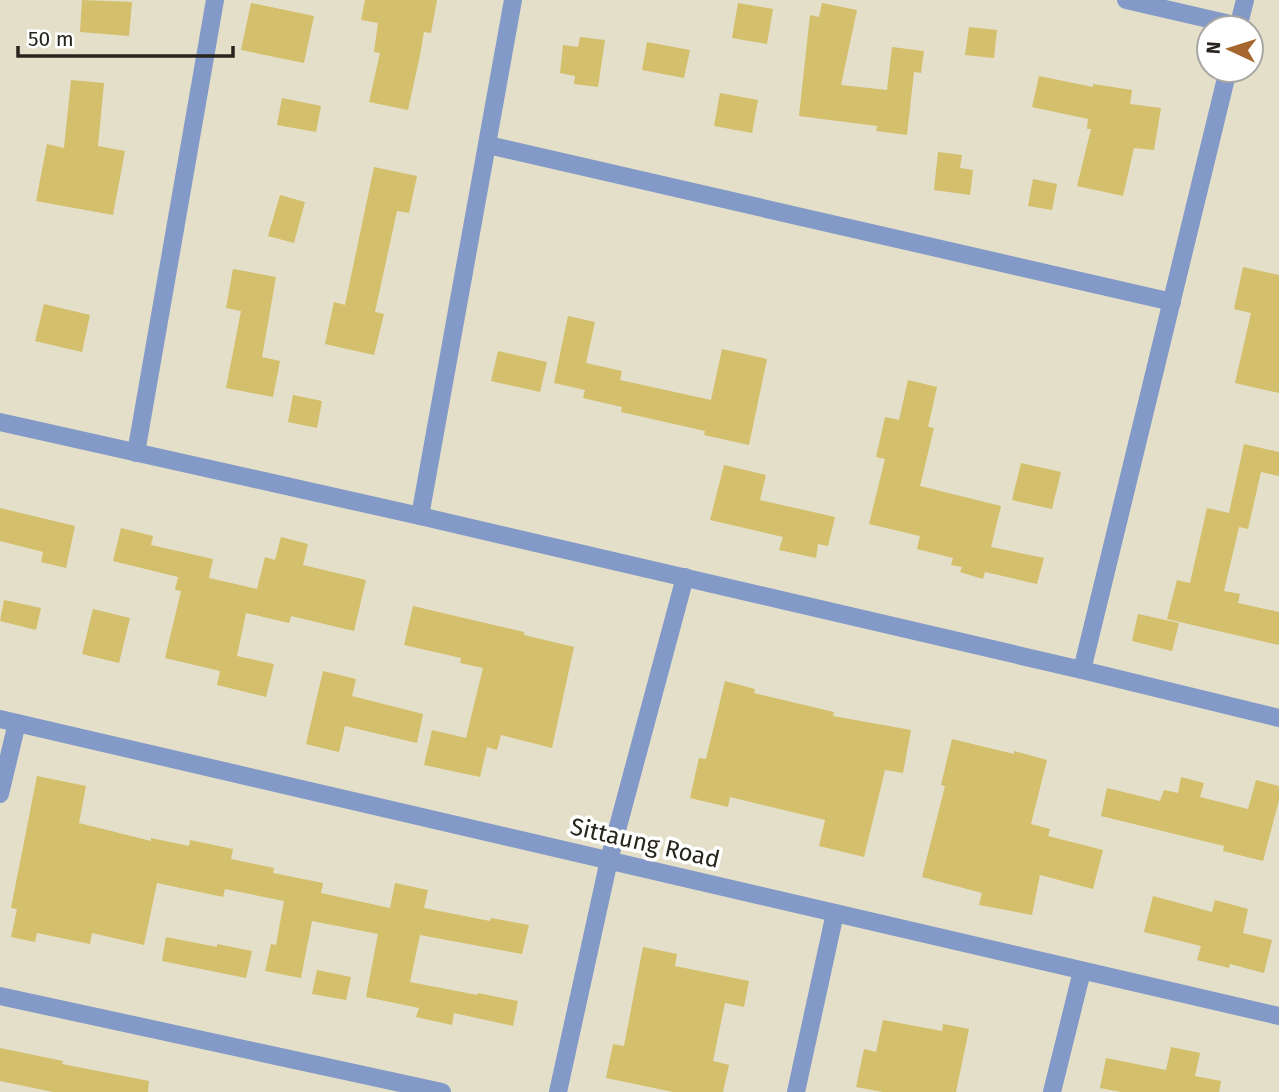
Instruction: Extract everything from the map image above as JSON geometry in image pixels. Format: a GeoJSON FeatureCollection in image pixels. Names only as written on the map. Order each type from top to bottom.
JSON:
{"type":"FeatureCollection","features":[{"type":"Feature","properties":{"kind":"street"},"geometry":{"type":"LineString","coordinates":[[136,453],[215,0]]}},
{"type":"Feature","properties":{"kind":"street"},"geometry":{"type":"LineString","coordinates":[[420,516],[513,0]]}},
{"type":"Feature","properties":{"kind":"street"},"geometry":{"type":"LineString","coordinates":[[1126,0],[1195,16]]}},
{"type":"Feature","properties":{"kind":"street"},"geometry":{"type":"LineString","coordinates":[[1082,670],[1225,84]]}},
{"type":"Feature","properties":{"kind":"street"},"geometry":{"type":"LineString","coordinates":[[488,145],[1172,302]]}},
{"type":"Feature","properties":{"kind":"street"},"geometry":{"type":"LineString","coordinates":[[0,422],[685,577],[1279,718]]}},
{"type":"Feature","properties":{"kind":"street"},"geometry":{"type":"LineString","coordinates":[[558,1092],[609,860],[685,577]]}},
{"type":"Feature","properties":{"kind":"street"},"geometry":{"type":"LineString","coordinates":[[0,794],[9,721]]}},
{"type":"Feature","properties":{"kind":"street","name":"Sittaung Road"},"geometry":{"type":"LineString","coordinates":[[9,721],[1279,1016]]}},
{"type":"Feature","properties":{"kind":"street"},"geometry":{"type":"LineString","coordinates":[[796,1092],[835,913]]}},
{"type":"Feature","properties":{"kind":"street"},"geometry":{"type":"LineString","coordinates":[[1052,1092],[1082,971]]}},
{"type":"Feature","properties":{"kind":"street"},"geometry":{"type":"LineString","coordinates":[[0,996],[442,1092]]}},
{"type":"Feature","properties":{"kind":"building"},"geometry":{"type":"Polygon","coordinates":[[[82,0],[132,2],[129,36],[80,32],[82,0]]]}},
{"type":"Feature","properties":{"kind":"building"},"geometry":{"type":"Polygon","coordinates":[[[365,0],[437,0],[431,33],[424,32],[408,110],[369,102],[380,53],[374,52],[378,23],[361,20],[365,0]]]}},
{"type":"Feature","properties":{"kind":"building"},"geometry":{"type":"Polygon","coordinates":[[[251,3],[314,16],[304,63],[241,50],[251,3]]]}},
{"type":"Feature","properties":{"kind":"building"},"geometry":{"type":"Polygon","coordinates":[[[738,3],[773,9],[767,44],[732,38],[738,3]]]}},
{"type":"Feature","properties":{"kind":"building"},"geometry":{"type":"Polygon","coordinates":[[[822,3],[857,10],[841,85],[887,90],[892,47],[924,51],[921,73],[914,72],[907,135],[876,131],[877,126],[799,116],[810,15],[819,17],[822,3]]]}},
{"type":"Feature","properties":{"kind":"building"},"geometry":{"type":"Polygon","coordinates":[[[969,27],[997,30],[994,58],[965,55],[969,27]]]}},
{"type":"Feature","properties":{"kind":"building"},"geometry":{"type":"Polygon","coordinates":[[[580,37],[605,40],[598,87],[574,84],[575,76],[560,73],[563,45],[578,47],[580,37]]]}},
{"type":"Feature","properties":{"kind":"building"},"geometry":{"type":"Polygon","coordinates":[[[647,42],[690,50],[684,78],[642,70],[647,42]]]}},
{"type":"Feature","properties":{"kind":"building"},"geometry":{"type":"Polygon","coordinates":[[[1039,76],[1093,87],[1093,84],[1132,90],[1130,104],[1161,108],[1154,150],[1134,148],[1123,196],[1077,186],[1091,129],[1087,129],[1088,119],[1032,107],[1039,76]]]}},
{"type":"Feature","properties":{"kind":"building"},"geometry":{"type":"Polygon","coordinates":[[[71,80],[104,83],[98,146],[125,151],[113,215],[36,201],[47,144],[64,148],[71,80]]]}},
{"type":"Feature","properties":{"kind":"building"},"geometry":{"type":"Polygon","coordinates":[[[720,93],[758,100],[752,133],[714,126],[720,93]]]}},
{"type":"Feature","properties":{"kind":"building"},"geometry":{"type":"Polygon","coordinates":[[[282,98],[321,106],[316,132],[277,125],[282,98]]]}},
{"type":"Feature","properties":{"kind":"building"},"geometry":{"type":"Polygon","coordinates":[[[938,152],[962,155],[960,168],[973,170],[970,195],[934,190],[938,152]]]}},
{"type":"Feature","properties":{"kind":"building"},"geometry":{"type":"Polygon","coordinates":[[[374,167],[417,176],[409,213],[397,211],[375,312],[384,314],[374,355],[325,344],[334,302],[345,305],[374,167]]]}},
{"type":"Feature","properties":{"kind":"building"},"geometry":{"type":"Polygon","coordinates":[[[1033,179],[1057,184],[1052,210],[1028,206],[1033,179]]]}},
{"type":"Feature","properties":{"kind":"building"},"geometry":{"type":"Polygon","coordinates":[[[280,195],[305,202],[294,243],[268,236],[280,195]]]}},
{"type":"Feature","properties":{"kind":"building"},"geometry":{"type":"Polygon","coordinates":[[[1243,267],[1279,275],[1279,393],[1235,383],[1251,313],[1234,309],[1243,267]]]}},
{"type":"Feature","properties":{"kind":"building"},"geometry":{"type":"Polygon","coordinates":[[[233,269],[276,277],[262,357],[280,361],[273,397],[226,388],[241,311],[226,308],[233,269]]]}},
{"type":"Feature","properties":{"kind":"building"},"geometry":{"type":"Polygon","coordinates":[[[44,304],[90,315],[82,352],[35,341],[44,304]]]}},
{"type":"Feature","properties":{"kind":"building"},"geometry":{"type":"Polygon","coordinates":[[[568,316],[595,322],[586,363],[622,371],[620,380],[711,400],[722,349],[767,359],[749,445],[704,435],[705,431],[621,412],[622,407],[583,398],[585,390],[554,383],[568,316]]]}},
{"type":"Feature","properties":{"kind":"building"},"geometry":{"type":"Polygon","coordinates":[[[498,351],[547,362],[540,392],[491,381],[498,351]]]}},
{"type":"Feature","properties":{"kind":"building"},"geometry":{"type":"Polygon","coordinates":[[[908,380],[937,387],[928,427],[934,428],[920,486],[1001,506],[991,547],[1044,558],[1037,584],[985,572],[983,579],[960,572],[962,567],[951,565],[953,558],[917,549],[920,536],[869,524],[885,459],[876,457],[885,417],[899,420],[908,380]]]}},
{"type":"Feature","properties":{"kind":"building"},"geometry":{"type":"Polygon","coordinates":[[[293,395],[322,401],[317,428],[288,422],[293,395]]]}},
{"type":"Feature","properties":{"kind":"building"},"geometry":{"type":"Polygon","coordinates":[[[1244,444],[1279,452],[1279,476],[1261,472],[1248,529],[1239,527],[1224,591],[1240,594],[1238,603],[1279,612],[1279,645],[1167,619],[1177,580],[1190,583],[1207,508],[1229,513],[1244,444]]]}},
{"type":"Feature","properties":{"kind":"building"},"geometry":{"type":"Polygon","coordinates":[[[1021,463],[1061,472],[1052,509],[1012,500],[1021,463]]]}},
{"type":"Feature","properties":{"kind":"building"},"geometry":{"type":"Polygon","coordinates":[[[724,465],[766,475],[760,500],[835,517],[828,546],[818,544],[816,558],[779,550],[783,537],[710,520],[724,465]]]}},
{"type":"Feature","properties":{"kind":"building"},"geometry":{"type":"Polygon","coordinates":[[[0,508],[75,526],[66,568],[41,562],[43,552],[0,541],[0,508]]]}},
{"type":"Feature","properties":{"kind":"building"},"geometry":{"type":"Polygon","coordinates":[[[121,528],[153,536],[151,545],[213,559],[209,578],[257,589],[265,557],[275,560],[281,537],[308,544],[303,565],[366,580],[354,631],[291,616],[289,623],[246,613],[237,656],[274,664],[266,697],[217,685],[220,671],[165,658],[181,591],[175,590],[178,577],[113,561],[121,528]]]}},
{"type":"Feature","properties":{"kind":"building"},"geometry":{"type":"Polygon","coordinates":[[[4,600],[41,608],[36,630],[0,621],[4,600]]]}},
{"type":"Feature","properties":{"kind":"building"},"geometry":{"type":"Polygon","coordinates":[[[413,606],[524,632],[524,635],[574,647],[552,748],[501,735],[497,750],[487,747],[480,777],[424,765],[432,730],[466,738],[483,668],[460,663],[461,658],[404,645],[413,606]]]}},
{"type":"Feature","properties":{"kind":"building"},"geometry":{"type":"Polygon","coordinates":[[[93,609],[130,618],[119,663],[82,654],[93,609]]]}},
{"type":"Feature","properties":{"kind":"building"},"geometry":{"type":"Polygon","coordinates":[[[1138,614],[1179,623],[1172,651],[1132,641],[1138,614]]]}},
{"type":"Feature","properties":{"kind":"building"},"geometry":{"type":"Polygon","coordinates":[[[323,671],[356,679],[352,696],[423,714],[417,743],[345,726],[339,752],[306,744],[323,671]]]}},
{"type":"Feature","properties":{"kind":"building"},"geometry":{"type":"Polygon","coordinates":[[[725,681],[755,689],[754,693],[834,712],[833,716],[911,730],[903,773],[885,770],[864,857],[819,846],[825,820],[730,797],[728,807],[690,798],[699,758],[706,759],[725,681]]]}},
{"type":"Feature","properties":{"kind":"building"},"geometry":{"type":"Polygon","coordinates":[[[952,739],[1047,760],[1031,824],[1050,829],[1048,836],[1103,850],[1093,889],[1040,875],[1032,915],[979,905],[982,893],[922,877],[945,786],[941,785],[952,739]]]}},
{"type":"Feature","properties":{"kind":"building"},"geometry":{"type":"Polygon","coordinates":[[[37,776],[86,786],[79,823],[151,841],[151,838],[189,846],[190,840],[233,849],[231,859],[274,868],[273,873],[323,883],[321,893],[390,908],[395,883],[428,890],[424,908],[490,921],[491,918],[529,925],[522,954],[420,935],[410,982],[518,1001],[513,1026],[454,1013],[452,1025],[416,1017],[419,1008],[366,997],[378,934],[312,921],[301,978],[265,971],[271,944],[276,945],[284,901],[225,889],[223,897],[157,883],[144,945],[92,933],[90,944],[37,933],[35,942],[11,937],[17,909],[11,908],[37,776]]]}},
{"type":"Feature","properties":{"kind":"building"},"geometry":{"type":"Polygon","coordinates":[[[1181,777],[1204,783],[1200,797],[1248,809],[1256,780],[1279,786],[1279,800],[1263,861],[1223,851],[1224,846],[1101,816],[1107,788],[1160,801],[1164,790],[1178,793],[1181,777]]]}},
{"type":"Feature","properties":{"kind":"building"},"geometry":{"type":"Polygon","coordinates":[[[1153,896],[1212,912],[1215,900],[1248,909],[1243,933],[1272,940],[1264,973],[1230,964],[1229,968],[1197,960],[1201,946],[1144,932],[1153,896]]]}},
{"type":"Feature","properties":{"kind":"building"},"geometry":{"type":"Polygon","coordinates":[[[166,937],[252,951],[246,978],[162,961],[166,937]]]}},
{"type":"Feature","properties":{"kind":"building"},"geometry":{"type":"Polygon","coordinates":[[[643,947],[677,954],[675,966],[749,981],[744,1007],[725,1003],[713,1061],[729,1065],[723,1092],[673,1092],[606,1078],[613,1044],[624,1046],[643,947]]]}},
{"type":"Feature","properties":{"kind":"building"},"geometry":{"type":"Polygon","coordinates":[[[317,970],[351,977],[346,1000],[312,994],[317,970]]]}},
{"type":"Feature","properties":{"kind":"building"},"geometry":{"type":"Polygon","coordinates":[[[883,1020],[942,1031],[943,1024],[969,1029],[956,1092],[883,1092],[856,1087],[864,1049],[876,1052],[883,1020]]]}},
{"type":"Feature","properties":{"kind":"building"},"geometry":{"type":"Polygon","coordinates":[[[1171,1047],[1200,1053],[1195,1076],[1221,1081],[1219,1092],[1121,1092],[1100,1088],[1106,1058],[1166,1070],[1171,1047]]]}},
{"type":"Feature","properties":{"kind":"building"},"geometry":{"type":"Polygon","coordinates":[[[0,1048],[63,1061],[62,1064],[149,1081],[148,1092],[53,1092],[0,1081],[0,1048]]]}}]}
